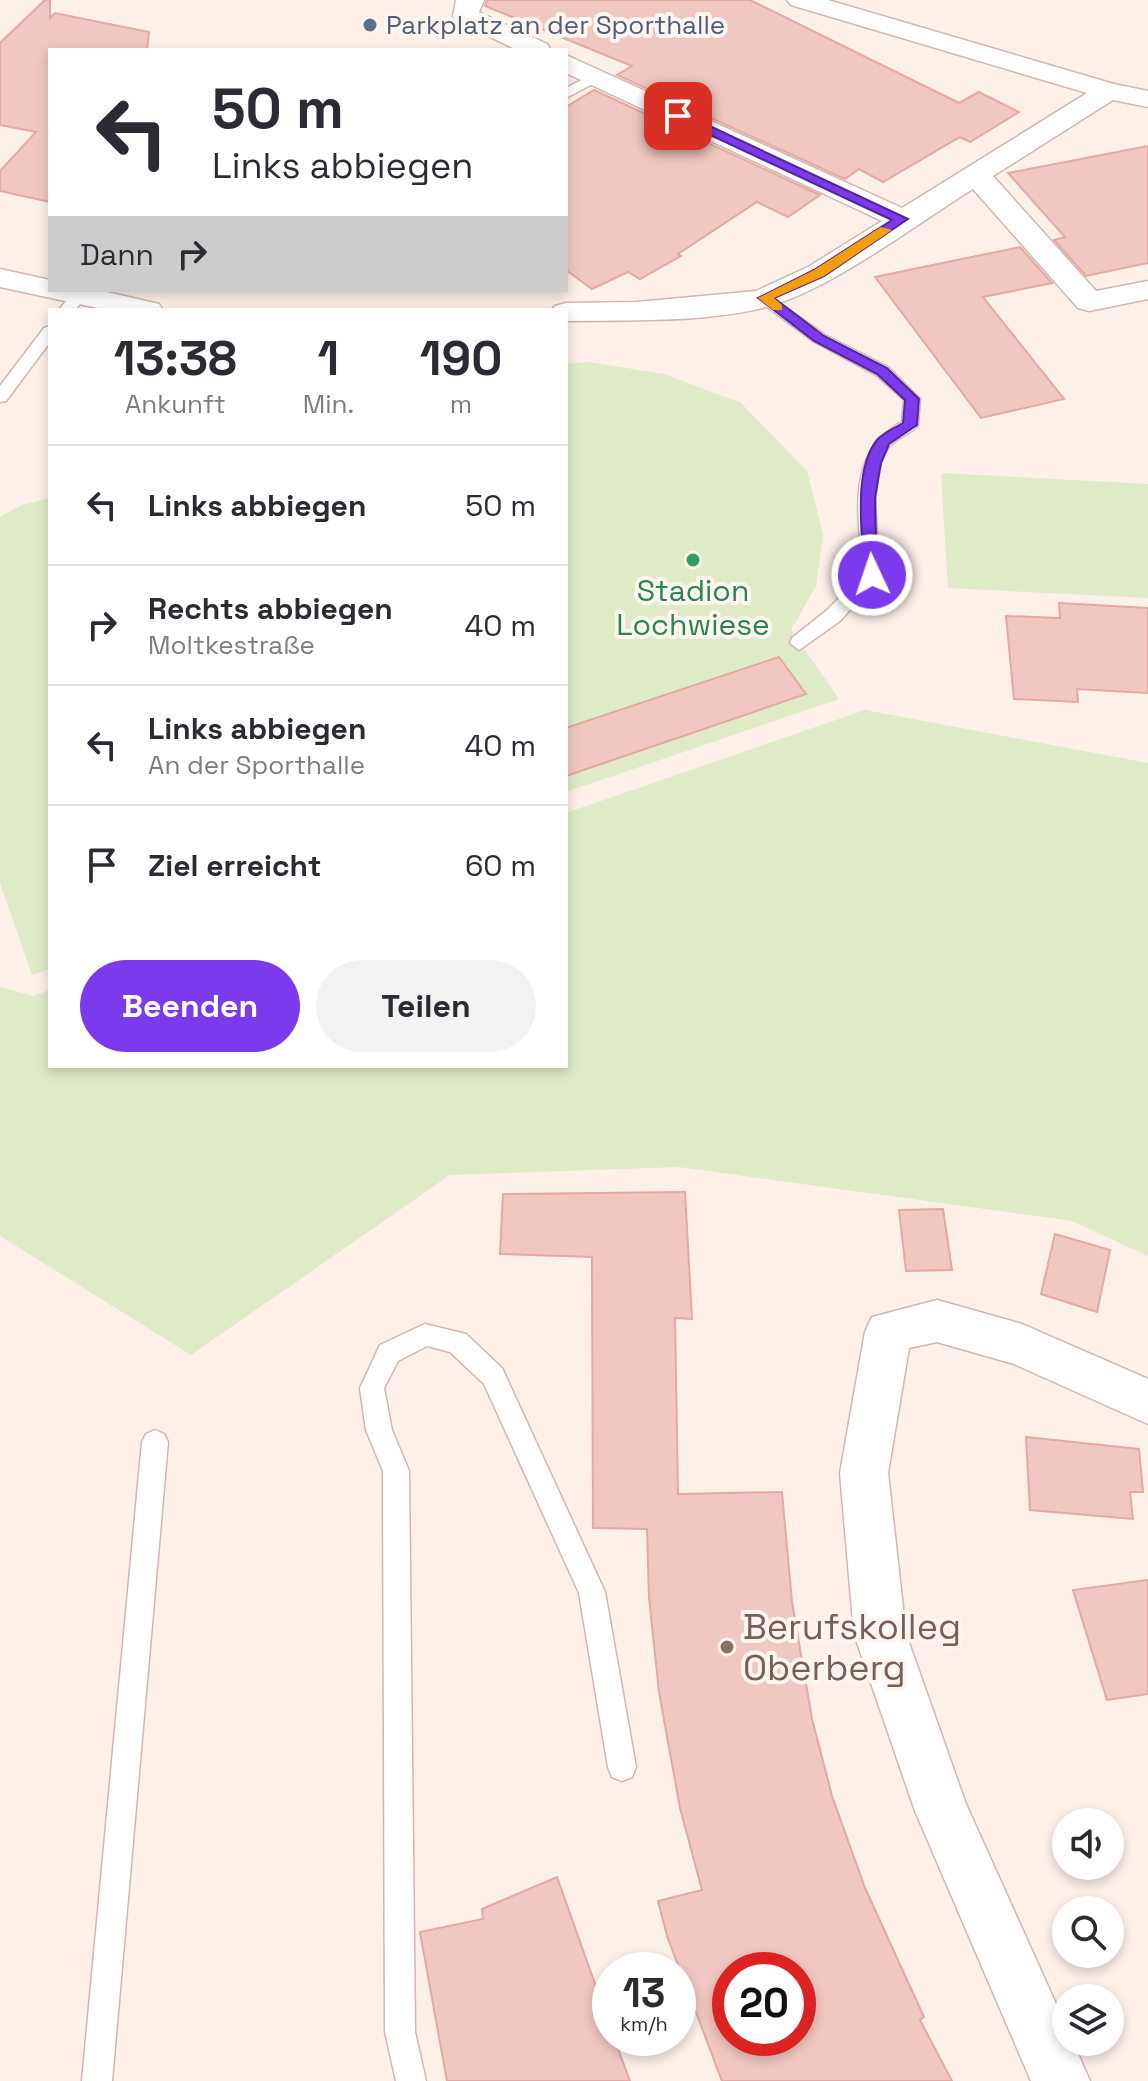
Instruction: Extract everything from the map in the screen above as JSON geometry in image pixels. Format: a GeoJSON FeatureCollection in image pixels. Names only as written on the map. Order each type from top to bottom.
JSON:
{"type":"FeatureCollection","features":[{"type":"Feature","properties":{"kind":"street"},"geometry":{"type":"LineString","coordinates":[[471,0],[467,3],[466,16],[534,48]]}},
{"type":"Feature","properties":{"kind":"street"},"geometry":{"type":"LineString","coordinates":[[800,0],[1109,91],[1148,99]]}},
{"type":"Feature","properties":{"kind":"street"},"geometry":{"type":"LineString","coordinates":[[568,64],[901,219]]}},
{"type":"Feature","properties":{"kind":"street"},"geometry":{"type":"LineString","coordinates":[[568,312],[637,311],[741,303],[765,298],[819,273],[1109,91]]}},
{"type":"Feature","properties":{"kind":"street"},"geometry":{"type":"LineString","coordinates":[[976,174],[1089,302],[1148,290]]}},
{"type":"Feature","properties":{"kind":"street"},"geometry":{"type":"LineString","coordinates":[[0,278],[48,292]]}},
{"type":"Feature","properties":{"kind":"street"},"geometry":{"type":"LineString","coordinates":[[63,296],[136,308]]}},
{"type":"Feature","properties":{"kind":"street"},"geometry":{"type":"LineString","coordinates":[[1061,2081],[942,1811],[880,1634],[864,1473],[888,1332],[937,1321],[1022,1345],[1148,1402]]}},
{"type":"Feature","properties":{"kind":"lane"},"geometry":{"type":"LineString","coordinates":[[568,93],[595,77]]}},
{"type":"Feature","properties":{"kind":"lane"},"geometry":{"type":"LineString","coordinates":[[765,298],[819,338],[882,371],[912,399],[910,425],[883,442],[874,463],[868,498],[872,575],[833,616],[799,643]]}},
{"type":"Feature","properties":{"kind":"lane"},"geometry":{"type":"LineString","coordinates":[[0,397],[48,334]]}},
{"type":"Feature","properties":{"kind":"lane"},"geometry":{"type":"LineString","coordinates":[[411,2081],[400,2032],[396,1471],[379,1430],[372,1388],[389,1353],[425,1335],[457,1342],[493,1376],[592,1592],[622,1767]]}},
{"type":"Feature","properties":{"kind":"lane"},"geometry":{"type":"LineString","coordinates":[[97,2081],[155,1442]]}},
{"type":"Feature","properties":{"kind":"green space","name":"Stadion Lochwiese"},"geometry":{"type":"Polygon","coordinates":[[[589,362],[664,374],[741,403],[807,471],[823,534],[816,586],[791,630],[839,699],[568,791],[568,364],[589,362]]]}},
{"type":"Feature","properties":{"kind":"green space"},"geometry":{"type":"Polygon","coordinates":[[[941,473],[1148,484],[1148,598],[948,588],[941,473]]]}},
{"type":"Feature","properties":{"kind":"green space"},"geometry":{"type":"Polygon","coordinates":[[[48,498],[48,970],[32,975],[0,883],[0,517],[22,505],[48,498]]]}},
{"type":"Feature","properties":{"kind":"green space"},"geometry":{"type":"Polygon","coordinates":[[[865,710],[1148,763],[1148,1256],[1072,1221],[679,1167],[450,1175],[191,1355],[0,1236],[0,987],[33,996],[48,991],[48,1068],[568,1068],[568,812],[865,710]]]}},
{"type":"Feature","properties":{"kind":"building"},"geometry":{"type":"Polygon","coordinates":[[[45,0],[50,0],[50,18],[55,13],[149,32],[147,48],[48,48],[48,202],[0,191],[0,171],[36,132],[0,125],[0,43],[45,0]]]}},
{"type":"Feature","properties":{"kind":"building"},"geometry":{"type":"Polygon","coordinates":[[[487,0],[750,0],[959,103],[979,92],[1019,112],[970,142],[960,137],[883,182],[859,169],[845,179],[617,75],[632,66],[485,6],[487,0]]]}},
{"type":"Feature","properties":{"kind":"building"},"geometry":{"type":"Polygon","coordinates":[[[594,90],[820,195],[788,217],[757,202],[678,254],[681,256],[640,279],[628,272],[592,289],[568,271],[568,106],[594,90]]]}},
{"type":"Feature","properties":{"kind":"building"},"geometry":{"type":"Polygon","coordinates":[[[1148,146],[1148,263],[1086,276],[1054,240],[1065,237],[1008,173],[1148,146]]]}},
{"type":"Feature","properties":{"kind":"building"},"geometry":{"type":"Polygon","coordinates":[[[1020,247],[1052,283],[983,297],[1064,399],[981,418],[875,277],[1020,247]]]}},
{"type":"Feature","properties":{"kind":"building"},"geometry":{"type":"Polygon","coordinates":[[[1059,603],[1148,608],[1148,693],[1077,689],[1078,702],[1014,699],[1006,616],[1060,618],[1059,603]]]}},
{"type":"Feature","properties":{"kind":"building"},"geometry":{"type":"Polygon","coordinates":[[[779,657],[806,694],[568,775],[568,727],[779,657]]]}},
{"type":"Feature","properties":{"kind":"building","name":"Berufskolleg Oberberg"},"geometry":{"type":"Polygon","coordinates":[[[685,1192],[692,1319],[675,1318],[678,1494],[782,1492],[792,1602],[812,1719],[832,1796],[865,1888],[924,2017],[920,2020],[952,2081],[722,2081],[713,2056],[816,2056],[816,1952],[712,1952],[712,2055],[696,2012],[696,1952],[673,1952],[658,1901],[702,1890],[680,1808],[659,1692],[649,1597],[647,1529],[593,1528],[592,1257],[500,1254],[503,1194],[685,1192]]]}},
{"type":"Feature","properties":{"kind":"building"},"geometry":{"type":"Polygon","coordinates":[[[943,1209],[952,1270],[906,1271],[899,1210],[943,1209]]]}},
{"type":"Feature","properties":{"kind":"building"},"geometry":{"type":"Polygon","coordinates":[[[1055,1234],[1110,1250],[1097,1312],[1041,1294],[1055,1234]]]}},
{"type":"Feature","properties":{"kind":"building"},"geometry":{"type":"Polygon","coordinates":[[[1026,1437],[1139,1449],[1143,1492],[1130,1492],[1133,1519],[1030,1510],[1026,1437]]]}},
{"type":"Feature","properties":{"kind":"building"},"geometry":{"type":"Polygon","coordinates":[[[1148,1580],[1148,1694],[1107,1700],[1073,1590],[1148,1580]]]}},
{"type":"Feature","properties":{"kind":"building"},"geometry":{"type":"Polygon","coordinates":[[[557,1877],[592,1975],[592,2056],[621,2056],[630,2081],[447,2081],[420,1932],[483,1919],[482,1909],[557,1877]]]}},
{"type":"Feature","properties":{"kind":"slow traffic"},"geometry":{"type":"LineString","coordinates":[[778,308],[765,298],[819,273],[885,230]]}},
{"type":"Feature","properties":{"kind":"place","name":"Parkplatz an der Sporthalle"},"geometry":{"type":"Point","coordinates":[370,25]}},
{"type":"Feature","properties":{"kind":"place","name":"Stadion Lochwiese"},"geometry":{"type":"Point","coordinates":[693,560]}},
{"type":"Feature","properties":{"kind":"place","name":"Berufskolleg Oberberg"},"geometry":{"type":"Point","coordinates":[727,1647]}},
{"type":"Feature","properties":{"kind":"route"},"geometry":{"type":"LineString","coordinates":[[678,116],[901,219],[819,273],[765,298],[819,338],[882,371],[912,399],[910,425],[883,442],[874,463],[868,498],[872,575]]}}]}
